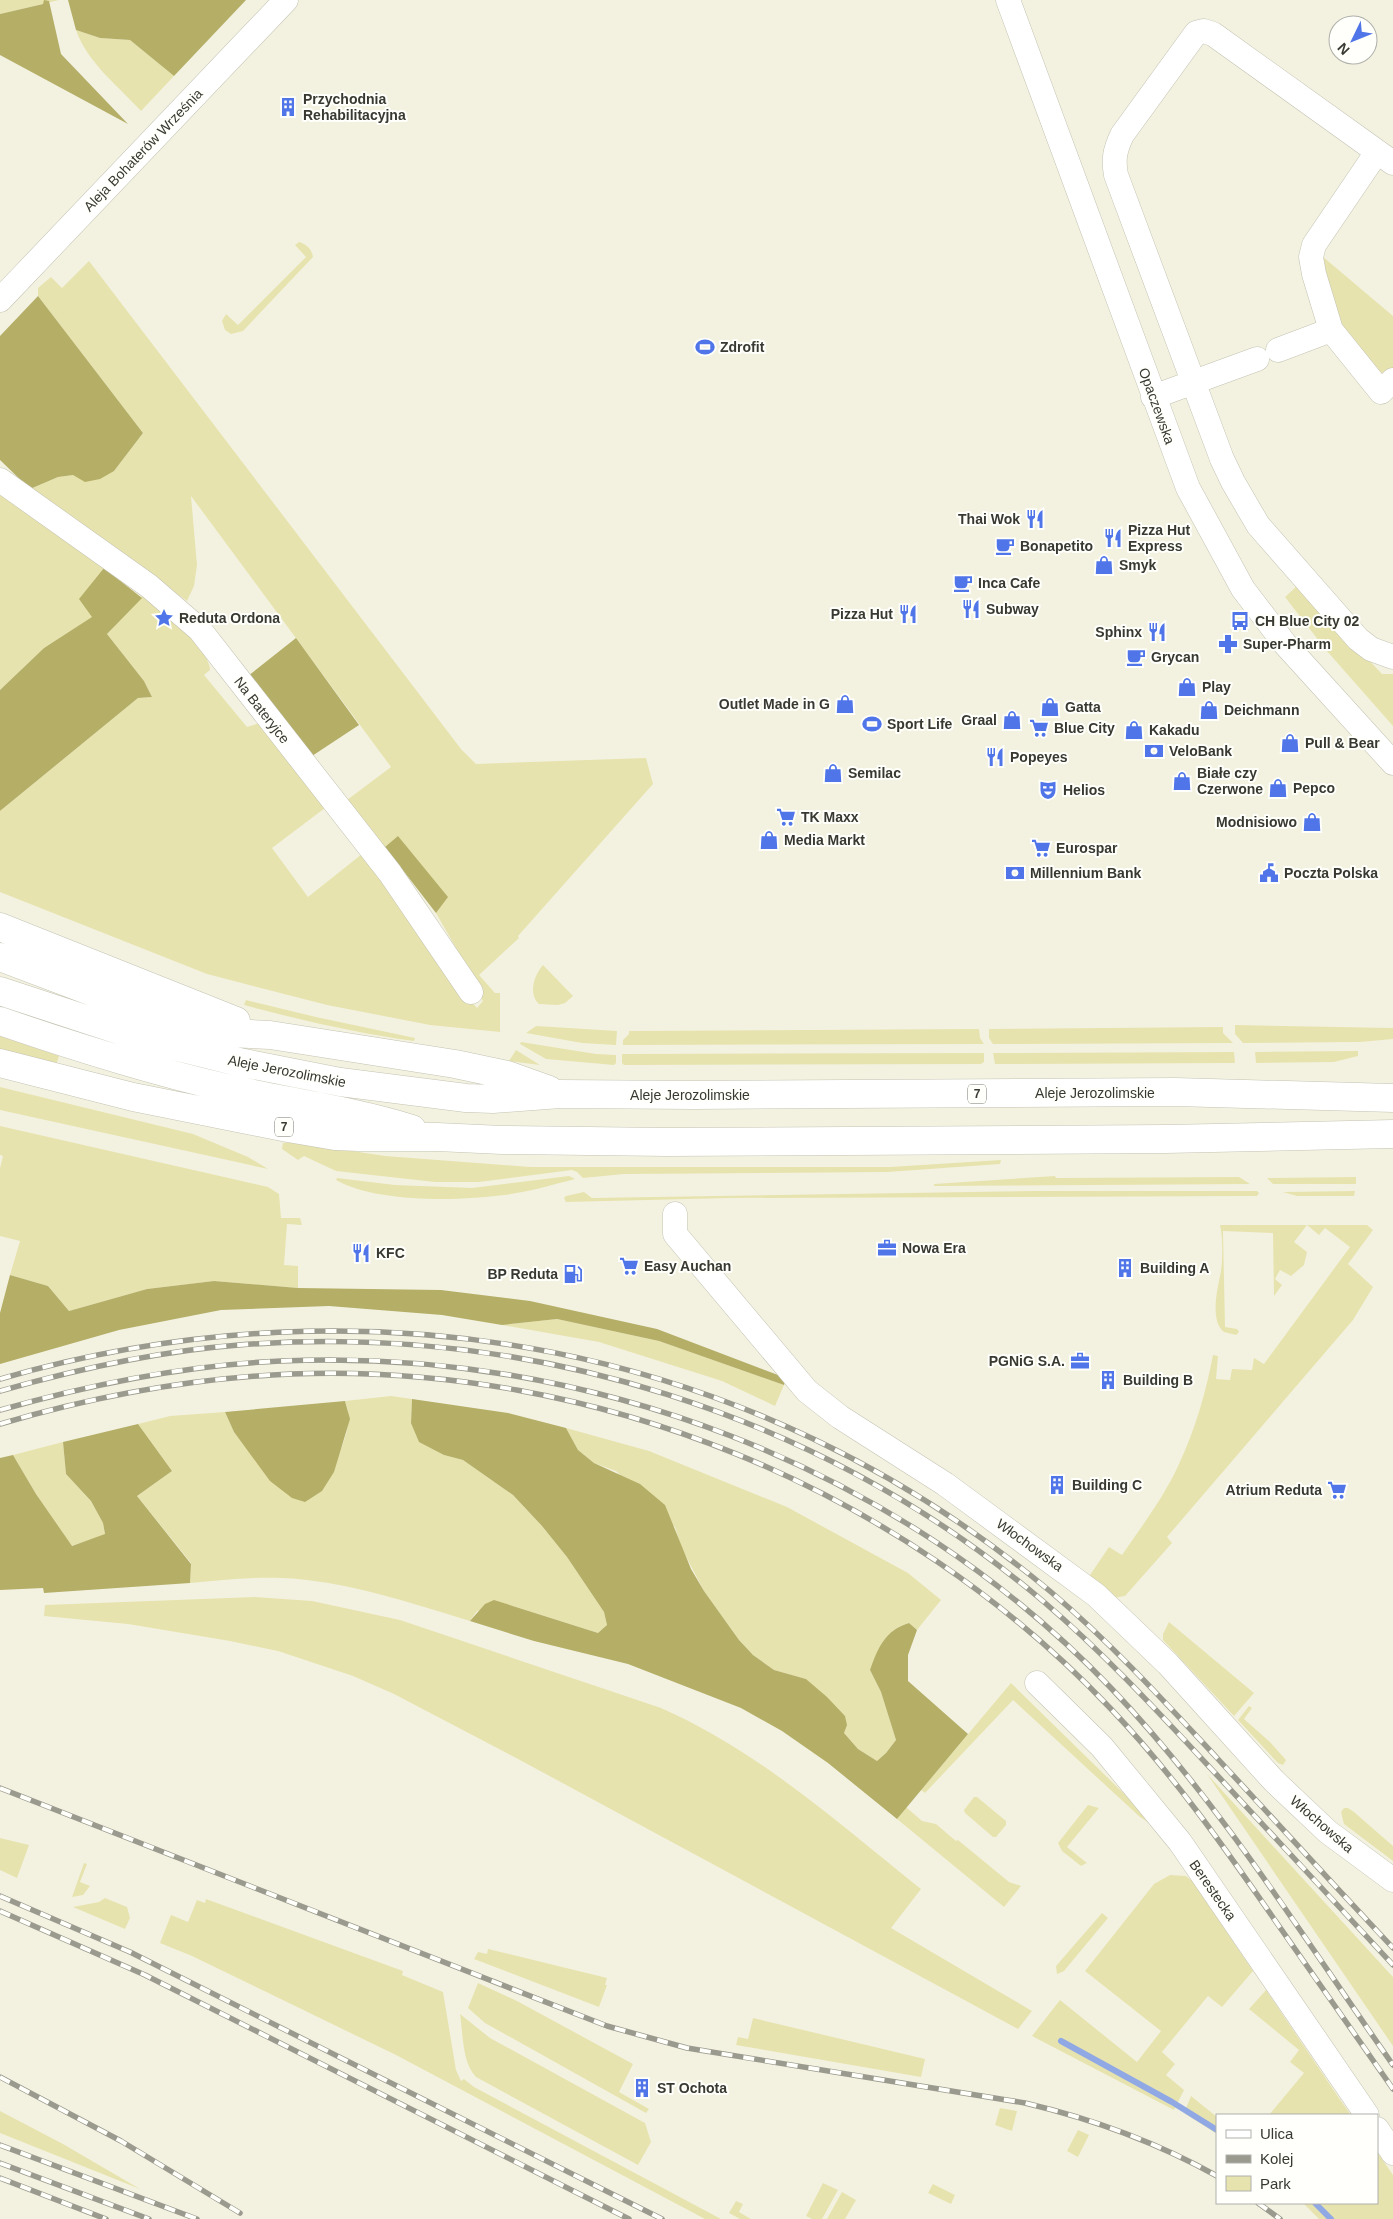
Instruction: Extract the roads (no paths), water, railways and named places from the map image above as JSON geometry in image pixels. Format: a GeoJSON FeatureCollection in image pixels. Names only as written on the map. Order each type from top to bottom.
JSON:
{"type":"FeatureCollection","features":[{"type":"Feature","properties":{"kind":"main road"},"geometry":{"type":"LineString","coordinates":[[0,927],[270,1035]]}},
{"type":"Feature","properties":{"kind":"main road","name":"7"},"geometry":{"type":"LineString","coordinates":[[0,957],[164,1018],[228,1033],[270,1035],[455,1064],[507,1075],[560,1094]]}},
{"type":"Feature","properties":{"kind":"main road","name":"Aleje Jerozolimskie"},"geometry":{"type":"LineString","coordinates":[[0,991],[86,1021],[192,1052],[340,1082],[466,1098],[494,1099],[560,1094],[694,1096],[1175,1092],[1393,1098]]}},
{"type":"Feature","properties":{"kind":"main road","name":"Aleje Jerozolimskie"},"geometry":{"type":"LineString","coordinates":[[0,1021],[81,1049],[179,1077],[369,1116],[437,1137]]}},
{"type":"Feature","properties":{"kind":"main road","name":"Aleje Jerozolimskie"},"geometry":{"type":"LineString","coordinates":[[0,1063],[134,1097],[298,1130],[359,1137],[667,1142],[1166,1139],[1393,1134]]}},
{"type":"Feature","properties":{"kind":"street","name":"Aleja Bohaterów Września"},"geometry":{"type":"LineString","coordinates":[[0,300],[286,0]]}},
{"type":"Feature","properties":{"kind":"street","name":"Opaczewska"},"geometry":{"type":"LineString","coordinates":[[1008,0],[1188,488],[1242,589],[1285,644],[1393,763]]}},
{"type":"Feature","properties":{"kind":"street"},"geometry":{"type":"LineString","coordinates":[[1393,380],[1381,392],[1331,330],[1311,258],[1314,245],[1385,157],[1213,34],[1204,30],[1196,33],[1122,135],[1114,151],[1113,160],[1116,175],[1222,459],[1249,513],[1358,639],[1371,649],[1393,657]]}},
{"type":"Feature","properties":{"kind":"street"},"geometry":{"type":"LineString","coordinates":[[1153,396],[1331,330]]}},
{"type":"Feature","properties":{"kind":"street","name":"Na Bateryjce"},"geometry":{"type":"LineString","coordinates":[[0,480],[149,586],[200,630],[390,873],[471,992]]}},
{"type":"Feature","properties":{"kind":"street","name":"Włochowska"},"geometry":{"type":"LineString","coordinates":[[675,1214],[675,1234],[807,1391],[840,1417],[945,1484],[1076,1578],[1168,1664],[1274,1781],[1328,1832],[1393,1880]]}},
{"type":"Feature","properties":{"kind":"street","name":"Berestecka"},"geometry":{"type":"LineString","coordinates":[[1037,1683],[1102,1747],[1180,1842],[1366,2114]]}},
{"type":"Feature","properties":{"kind":"street"},"geometry":{"type":"LineString","coordinates":[[1378,2130],[1393,2153]]}},
{"type":"Feature","properties":{"kind":"waterway"},"geometry":{"type":"LineString","coordinates":[[1061,2041],[1172,2102],[1216,2129]]}},
{"type":"Feature","properties":{"kind":"waterway"},"geometry":{"type":"LineString","coordinates":[[1316,2204],[1331,2219]]}},
{"type":"Feature","properties":{"kind":"railway"},"geometry":{"type":"LineString","coordinates":[[0,1379],[139,1347],[279,1332],[417,1334],[553,1352],[685,1387],[814,1439],[936,1507],[1051,1592],[1073,1611],[1157,1694],[1393,1948]]}},
{"type":"Feature","properties":{"kind":"railway"},"geometry":{"type":"LineString","coordinates":[[0,1391],[59,1375],[148,1356],[239,1345],[348,1342],[456,1349],[563,1367],[667,1394],[768,1432],[865,1479],[958,1536],[1044,1602],[1111,1664],[1154,1708],[1393,1965]]}},
{"type":"Feature","properties":{"kind":"railway"},"geometry":{"type":"LineString","coordinates":[[0,1410],[104,1384],[174,1371],[281,1361],[396,1362],[510,1375],[622,1400],[731,1436],[836,1483],[935,1541],[1027,1610],[1111,1688],[1150,1731],[1224,1823],[1293,1919],[1393,2065]]}},
{"type":"Feature","properties":{"kind":"railway"},"geometry":{"type":"LineString","coordinates":[[0,1424],[72,1405],[180,1384],[291,1374],[405,1376],[518,1390],[629,1416],[737,1454],[840,1503],[937,1562],[1028,1631],[1111,1709],[1155,1758],[1215,1836],[1393,2089]]}},
{"type":"Feature","properties":{"kind":"railway"},"geometry":{"type":"LineString","coordinates":[[0,1788],[607,2026],[687,2048],[1025,2103],[1050,2109],[1100,2124],[1147,2142],[1216,2175]]}},
{"type":"Feature","properties":{"kind":"railway"},"geometry":{"type":"LineString","coordinates":[[0,1896],[130,1952],[662,2219]]}},
{"type":"Feature","properties":{"kind":"railway"},"geometry":{"type":"LineString","coordinates":[[0,1911],[145,1975],[629,2219]]}},
{"type":"Feature","properties":{"kind":"railway"},"geometry":{"type":"LineString","coordinates":[[0,2077],[121,2141],[240,2213]]}},
{"type":"Feature","properties":{"kind":"railway"},"geometry":{"type":"LineString","coordinates":[[0,2145],[197,2219]]}},
{"type":"Feature","properties":{"kind":"railway"},"geometry":{"type":"LineString","coordinates":[[0,2163],[149,2219]]}},
{"type":"Feature","properties":{"kind":"railway"},"geometry":{"type":"LineString","coordinates":[[0,2178],[106,2219]]}},
{"type":"Feature","properties":{"kind":"railway"},"geometry":{"type":"LineString","coordinates":[[1259,2204],[1280,2219]]}},
{"type":"Feature","properties":{"kind":"place","name":"Przychodnia Rehabilitacyjna"},"geometry":{"type":"Point","coordinates":[288,107]}},
{"type":"Feature","properties":{"kind":"place","name":"Zdrofit"},"geometry":{"type":"Point","coordinates":[705,347]}},
{"type":"Feature","properties":{"kind":"place","name":"Thai Wok"},"geometry":{"type":"Point","coordinates":[1035,519]}},
{"type":"Feature","properties":{"kind":"place","name":"Pizza Hut Express"},"geometry":{"type":"Point","coordinates":[1113,538]}},
{"type":"Feature","properties":{"kind":"place","name":"Bonapetito"},"geometry":{"type":"Point","coordinates":[1005,546]}},
{"type":"Feature","properties":{"kind":"place","name":"Smyk"},"geometry":{"type":"Point","coordinates":[1104,565]}},
{"type":"Feature","properties":{"kind":"place","name":"Inca Cafe"},"geometry":{"type":"Point","coordinates":[963,583]}},
{"type":"Feature","properties":{"kind":"place","name":"Subway"},"geometry":{"type":"Point","coordinates":[971,609]}},
{"type":"Feature","properties":{"kind":"place","name":"Pizza Hut"},"geometry":{"type":"Point","coordinates":[908,614]}},
{"type":"Feature","properties":{"kind":"place","name":"Reduta Ordona"},"geometry":{"type":"Point","coordinates":[164,618]}},
{"type":"Feature","properties":{"kind":"place","name":"CH Blue City 02"},"geometry":{"type":"Point","coordinates":[1240,621]}},
{"type":"Feature","properties":{"kind":"place","name":"Sphinx"},"geometry":{"type":"Point","coordinates":[1157,632]}},
{"type":"Feature","properties":{"kind":"place","name":"Super-Pharm"},"geometry":{"type":"Point","coordinates":[1228,644]}},
{"type":"Feature","properties":{"kind":"place","name":"Grycan"},"geometry":{"type":"Point","coordinates":[1136,657]}},
{"type":"Feature","properties":{"kind":"place","name":"Play"},"geometry":{"type":"Point","coordinates":[1187,687]}},
{"type":"Feature","properties":{"kind":"place","name":"Outlet Made in G"},"geometry":{"type":"Point","coordinates":[845,704]}},
{"type":"Feature","properties":{"kind":"place","name":"Gatta"},"geometry":{"type":"Point","coordinates":[1050,707]}},
{"type":"Feature","properties":{"kind":"place","name":"Deichmann"},"geometry":{"type":"Point","coordinates":[1209,710]}},
{"type":"Feature","properties":{"kind":"place","name":"Graal"},"geometry":{"type":"Point","coordinates":[1012,720]}},
{"type":"Feature","properties":{"kind":"place","name":"Sport Life"},"geometry":{"type":"Point","coordinates":[872,724]}},
{"type":"Feature","properties":{"kind":"place","name":"Blue City"},"geometry":{"type":"Point","coordinates":[1039,728]}},
{"type":"Feature","properties":{"kind":"place","name":"Kakadu"},"geometry":{"type":"Point","coordinates":[1134,730]}},
{"type":"Feature","properties":{"kind":"place","name":"Pull & Bear"},"geometry":{"type":"Point","coordinates":[1290,743]}},
{"type":"Feature","properties":{"kind":"place","name":"VeloBank"},"geometry":{"type":"Point","coordinates":[1154,751]}},
{"type":"Feature","properties":{"kind":"place","name":"Popeyes"},"geometry":{"type":"Point","coordinates":[995,757]}},
{"type":"Feature","properties":{"kind":"place","name":"Semilac"},"geometry":{"type":"Point","coordinates":[833,773]}},
{"type":"Feature","properties":{"kind":"place","name":"Białe czy Czerwone"},"geometry":{"type":"Point","coordinates":[1182,781]}},
{"type":"Feature","properties":{"kind":"place","name":"Pepco"},"geometry":{"type":"Point","coordinates":[1278,788]}},
{"type":"Feature","properties":{"kind":"place","name":"Helios"},"geometry":{"type":"Point","coordinates":[1048,790]}},
{"type":"Feature","properties":{"kind":"place","name":"TK Maxx"},"geometry":{"type":"Point","coordinates":[786,817]}},
{"type":"Feature","properties":{"kind":"place","name":"Modnisiowo"},"geometry":{"type":"Point","coordinates":[1312,822]}},
{"type":"Feature","properties":{"kind":"place","name":"Media Markt"},"geometry":{"type":"Point","coordinates":[769,840]}},
{"type":"Feature","properties":{"kind":"place","name":"Eurospar"},"geometry":{"type":"Point","coordinates":[1041,848]}},
{"type":"Feature","properties":{"kind":"place","name":"Millennium Bank"},"geometry":{"type":"Point","coordinates":[1015,873]}},
{"type":"Feature","properties":{"kind":"place","name":"Poczta Polska"},"geometry":{"type":"Point","coordinates":[1269,873]}},
{"type":"Feature","properties":{"kind":"place","name":"Nowa Era"},"geometry":{"type":"Point","coordinates":[887,1248]}},
{"type":"Feature","properties":{"kind":"place","name":"KFC"},"geometry":{"type":"Point","coordinates":[361,1253]}},
{"type":"Feature","properties":{"kind":"place","name":"Easy Auchan"},"geometry":{"type":"Point","coordinates":[629,1266]}},
{"type":"Feature","properties":{"kind":"place","name":"Building A"},"geometry":{"type":"Point","coordinates":[1125,1268]}},
{"type":"Feature","properties":{"kind":"place","name":"BP Reduta"},"geometry":{"type":"Point","coordinates":[573,1274]}},
{"type":"Feature","properties":{"kind":"place","name":"PGNiG S.A."},"geometry":{"type":"Point","coordinates":[1080,1361]}},
{"type":"Feature","properties":{"kind":"place","name":"Building B"},"geometry":{"type":"Point","coordinates":[1108,1380]}},
{"type":"Feature","properties":{"kind":"place","name":"Building C"},"geometry":{"type":"Point","coordinates":[1057,1485]}},
{"type":"Feature","properties":{"kind":"place","name":"Atrium Reduta"},"geometry":{"type":"Point","coordinates":[1337,1490]}},
{"type":"Feature","properties":{"kind":"place","name":"ST Ochota"},"geometry":{"type":"Point","coordinates":[642,2088]}}]}
